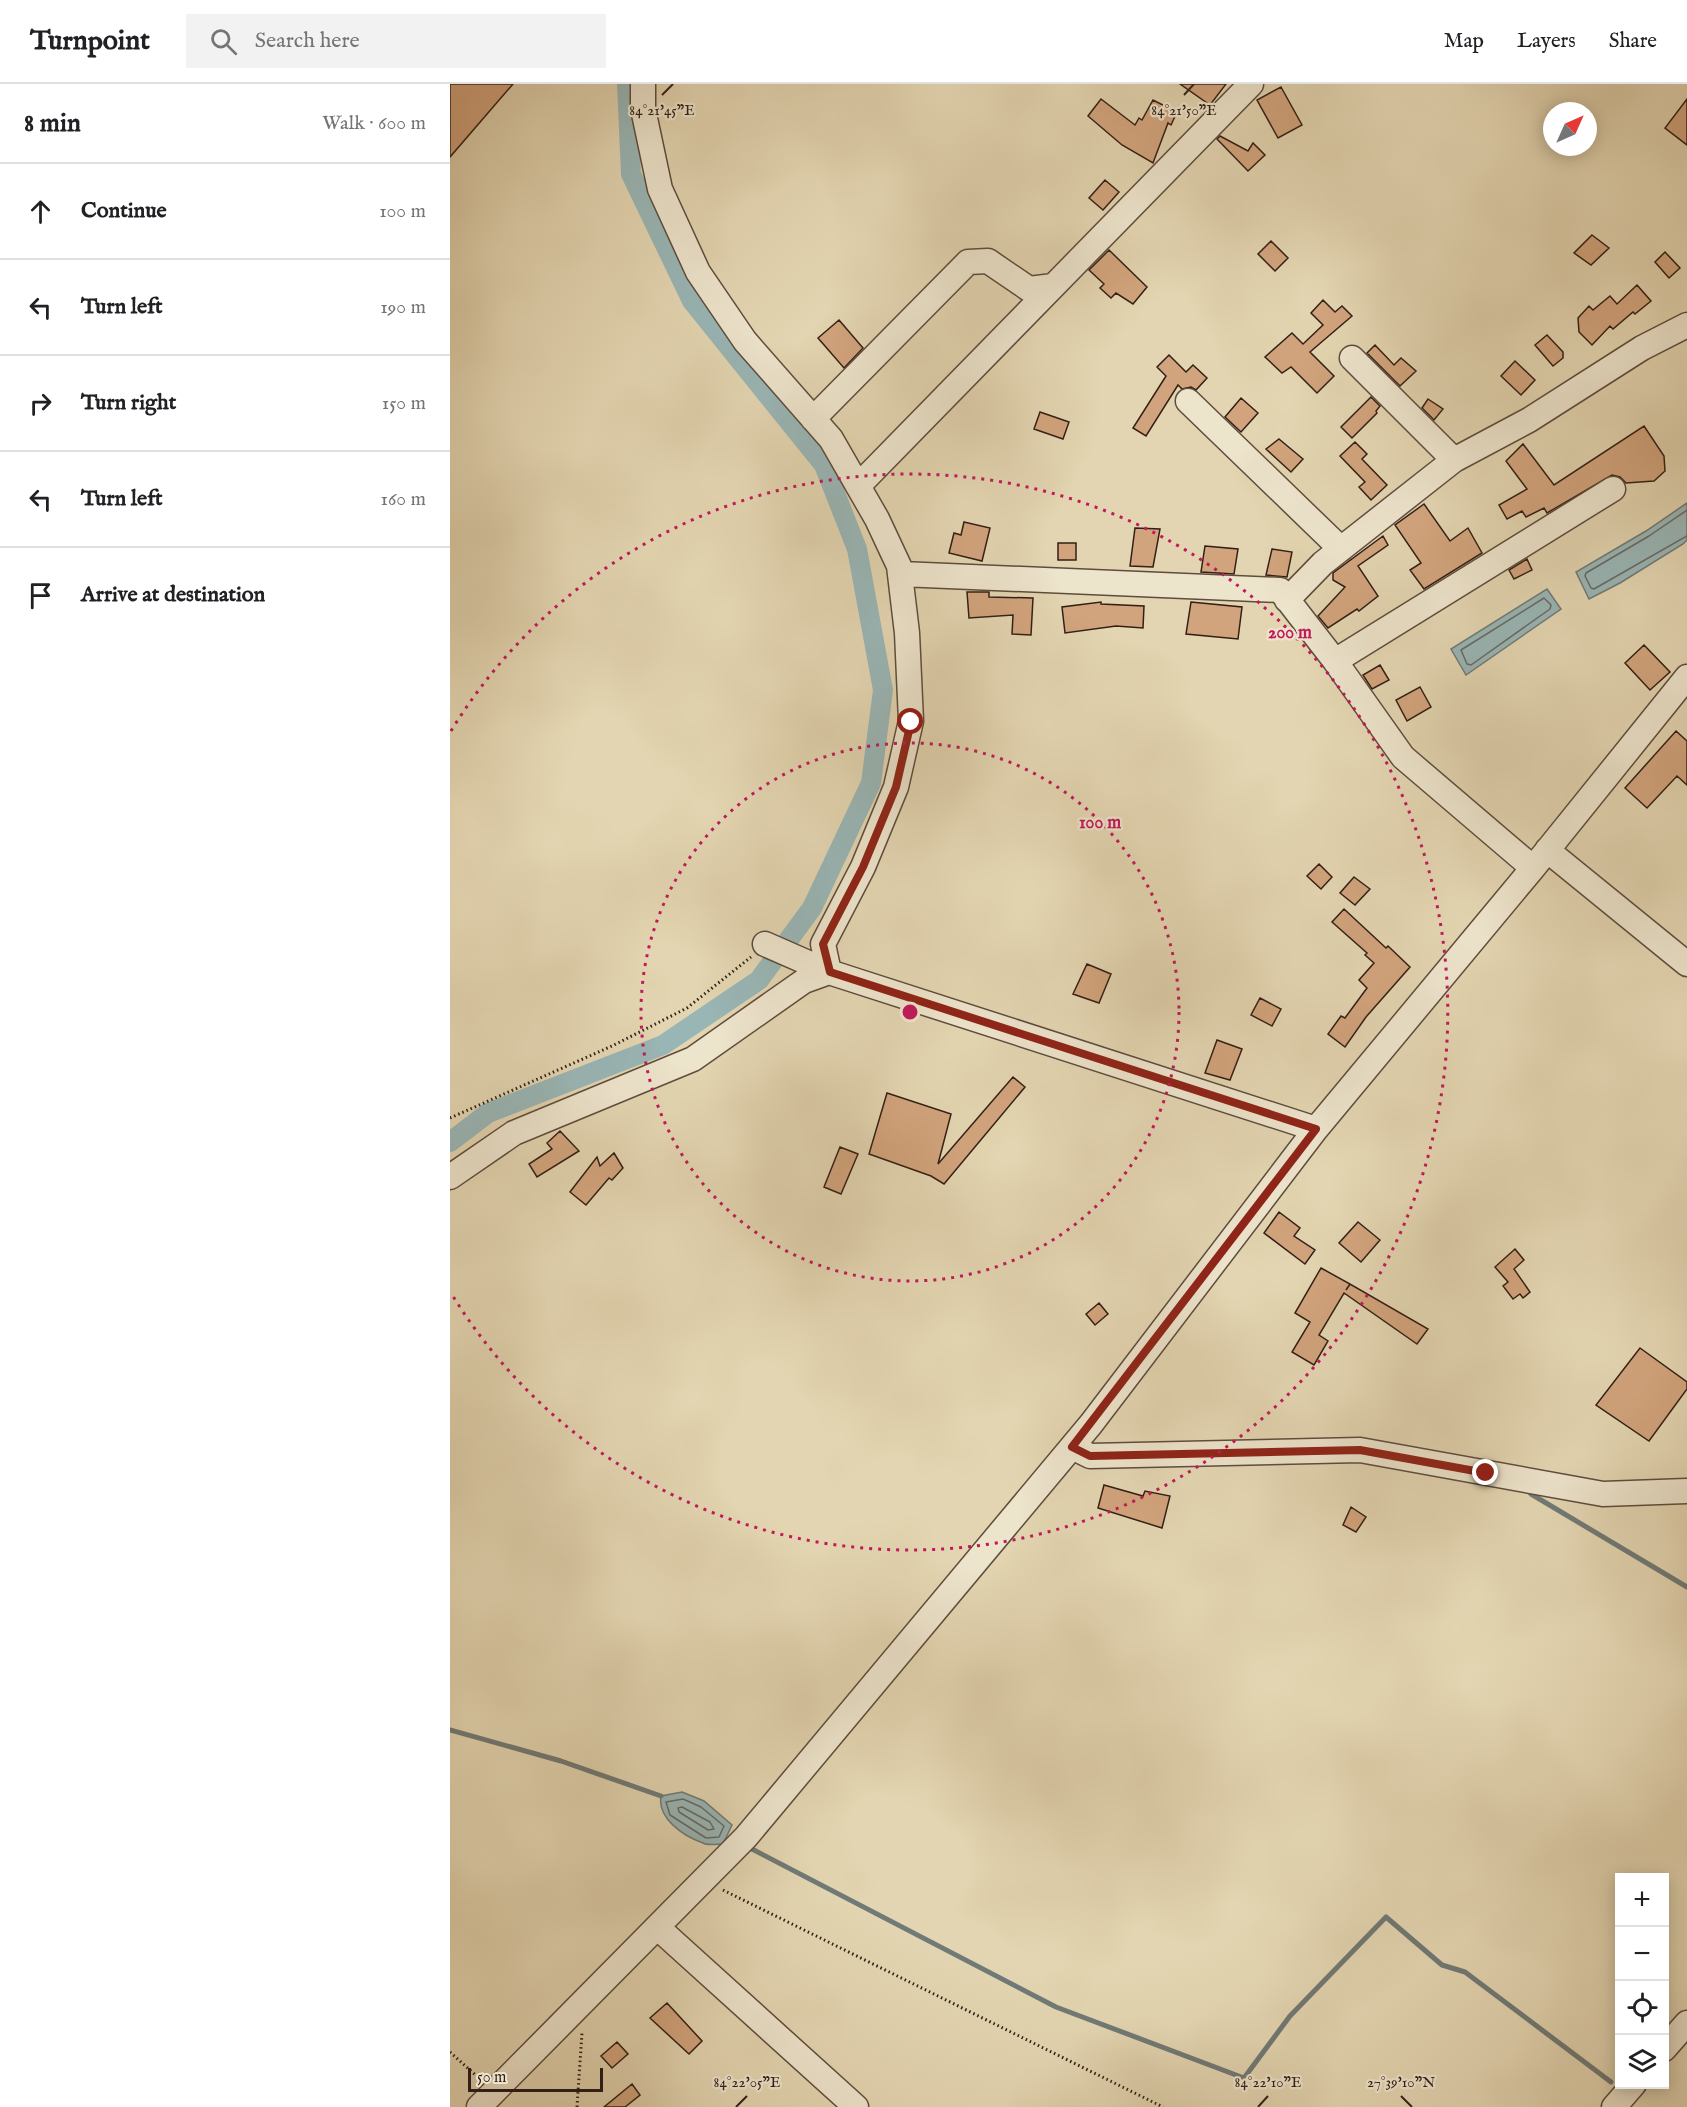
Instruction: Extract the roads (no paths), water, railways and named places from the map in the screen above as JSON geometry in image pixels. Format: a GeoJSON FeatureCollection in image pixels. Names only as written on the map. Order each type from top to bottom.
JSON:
{"type":"FeatureCollection","features":[{"type":"Feature","properties":{"kind":"street"},"geometry":{"type":"LineString","coordinates":[[643,84],[643,110],[660,189],[698,272],[745,341],[831,440],[877,519],[901,574],[911,722],[896,787],[863,867],[823,944],[830,972]]}},
{"type":"Feature","properties":{"kind":"street"},"geometry":{"type":"LineString","coordinates":[[858,486],[1251,84]]}},
{"type":"Feature","properties":{"kind":"street"},"geometry":{"type":"LineString","coordinates":[[813,419],[968,262],[987,261],[1029,289],[1053,286]]}},
{"type":"Feature","properties":{"kind":"street"},"geometry":{"type":"LineString","coordinates":[[1287,600],[1323,563],[1454,460],[1529,420],[1642,348],[1687,325]]}},
{"type":"Feature","properties":{"kind":"street"},"geometry":{"type":"LineString","coordinates":[[1352,358],[1454,460]]}},
{"type":"Feature","properties":{"kind":"street"},"geometry":{"type":"LineString","coordinates":[[1188,401],[1341,549]]}},
{"type":"Feature","properties":{"kind":"street"},"geometry":{"type":"LineString","coordinates":[[1335,661],[1613,489]]}},
{"type":"Feature","properties":{"kind":"street"},"geometry":{"type":"LineString","coordinates":[[901,574],[1280,590],[1335,661],[1403,757],[1687,964]]}},
{"type":"Feature","properties":{"kind":"street"},"geometry":{"type":"LineString","coordinates":[[487,2100],[746,1837],[1072,1447],[1316,1129],[1540,859],[1687,676]]}},
{"type":"Feature","properties":{"kind":"street"},"geometry":{"type":"LineString","coordinates":[[765,945],[830,972],[1316,1129]]}},
{"type":"Feature","properties":{"kind":"street"},"geometry":{"type":"LineString","coordinates":[[450,1177],[514,1133],[693,1059],[804,981],[830,972]]}},
{"type":"Feature","properties":{"kind":"street"},"geometry":{"type":"LineString","coordinates":[[1072,1447],[1090,1456],[1360,1450],[1603,1494],[1687,1491]]}},
{"type":"Feature","properties":{"kind":"street"},"geometry":{"type":"LineString","coordinates":[[657,1927],[856,2107]]}},
{"type":"Feature","properties":{"kind":"street"},"geometry":{"type":"LineString","coordinates":[[1669,2044],[1687,2023]]}},
{"type":"Feature","properties":{"kind":"street"},"geometry":{"type":"LineString","coordinates":[[1614,2107],[1630,2089]]}},
{"type":"Feature","properties":{"kind":"water"},"geometry":{"type":"Polygon","coordinates":[[[1687,503],[1687,540],[1683,544],[1620,583],[1589,599],[1576,572],[1646,531],[1687,503]]]}},
{"type":"Feature","properties":{"kind":"water"},"geometry":{"type":"Polygon","coordinates":[[[1547,589],[1561,609],[1466,675],[1451,649],[1547,589]]]}},
{"type":"Feature","properties":{"kind":"water"},"geometry":{"type":"Polygon","coordinates":[[[682,1792],[704,1801],[732,1825],[723,1844],[707,1844],[695,1840],[680,1831],[667,1819],[663,1812],[661,1796],[682,1792]]]}},
{"type":"Feature","properties":{"kind":"waterway"},"geometry":{"type":"LineString","coordinates":[[450,1142],[488,1113],[663,1045],[759,980],[812,908],[871,783],[883,690],[857,549],[824,465],[692,301],[631,174],[627,84]]}},
{"type":"Feature","properties":{"kind":"waterway"},"geometry":{"type":"LineString","coordinates":[[1531,1494],[1687,1587]]}},
{"type":"Feature","properties":{"kind":"waterway"},"geometry":{"type":"LineString","coordinates":[[450,1730],[561,1761],[661,1796]]}},
{"type":"Feature","properties":{"kind":"waterway"},"geometry":{"type":"LineString","coordinates":[[752,1849],[1056,2007],[1244,2078],[1290,2016],[1386,1917],[1442,1965],[1465,1972],[1611,2082]]}}]}
